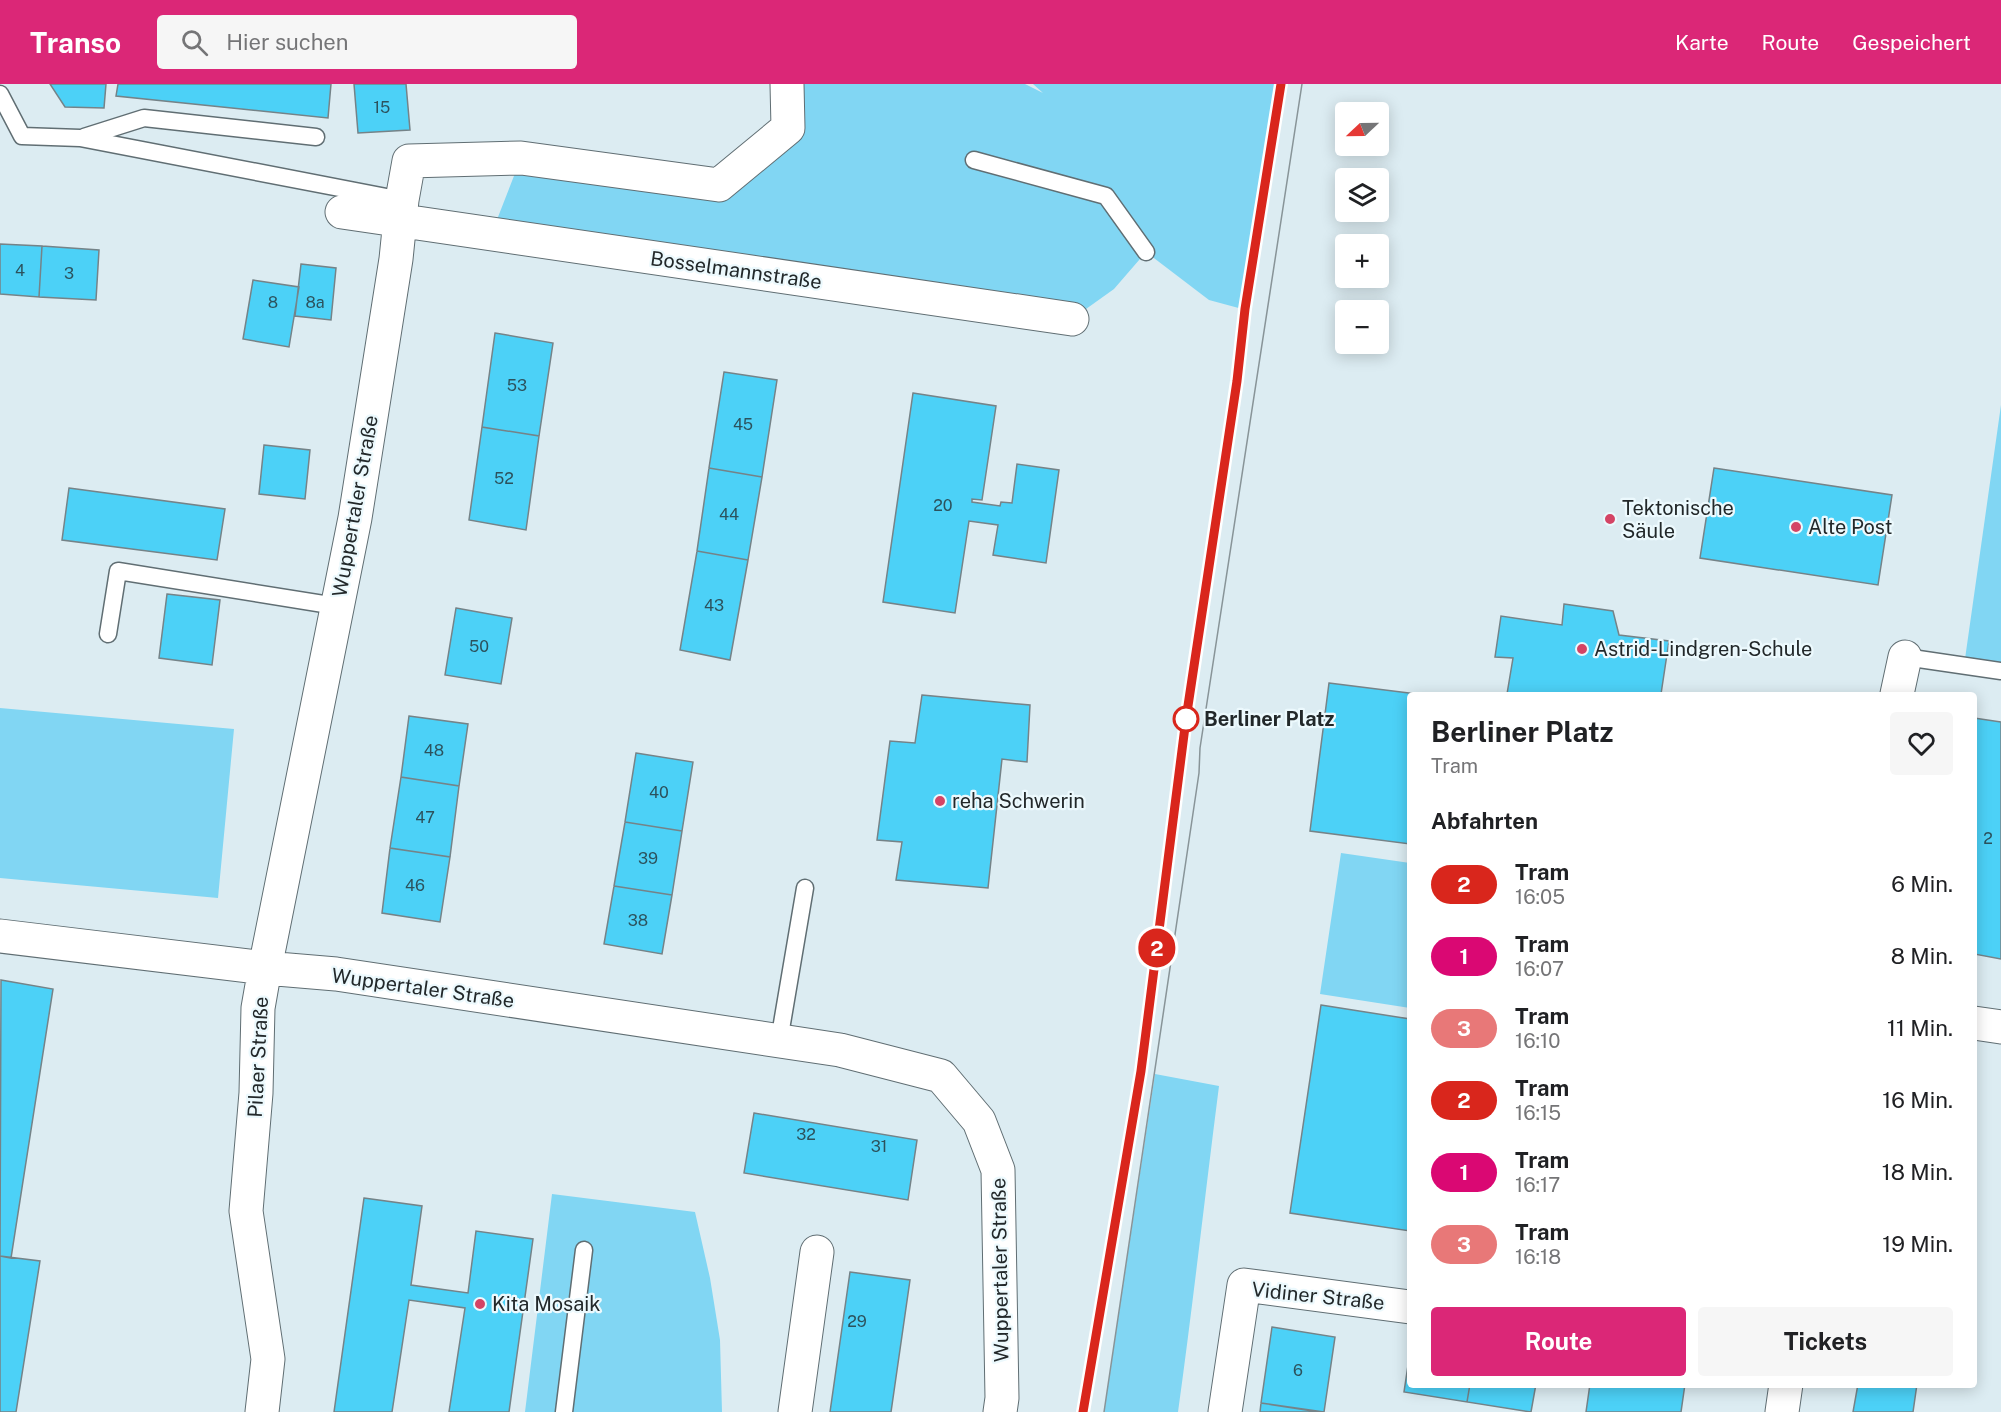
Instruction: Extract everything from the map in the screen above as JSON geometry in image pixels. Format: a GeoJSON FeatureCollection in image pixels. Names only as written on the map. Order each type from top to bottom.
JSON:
{"type":"FeatureCollection","features":[{"type":"Feature","properties":{"kind":"street"},"geometry":{"type":"LineString","coordinates":[[401,211],[409,160],[521,158],[719,185],[788,128],[787,84]]}},
{"type":"Feature","properties":{"kind":"street","name":"Bosselmannstraße"},"geometry":{"type":"LineString","coordinates":[[342,212],[401,211],[1072,319]]}},
{"type":"Feature","properties":{"kind":"street","name":"Wuppertaler Straße"},"geometry":{"type":"LineString","coordinates":[[401,211],[396,260],[355,518],[265,968],[336,974],[840,1050],[940,1076],[979,1121],[998,1170],[1002,1398],[1000,1412]]}},
{"type":"Feature","properties":{"kind":"street"},"geometry":{"type":"LineString","coordinates":[[1897,692],[1905,657]]}},
{"type":"Feature","properties":{"kind":"street","name":"Pilaer Straße"},"geometry":{"type":"LineString","coordinates":[[0,936],[265,968],[258,1008],[256,1093],[246,1211],[268,1359],[262,1412]]}},
{"type":"Feature","properties":{"kind":"street"},"geometry":{"type":"LineString","coordinates":[[1977,1023],[2001,1027]]}},
{"type":"Feature","properties":{"kind":"street"},"geometry":{"type":"LineString","coordinates":[[795,1412],[817,1252]]}},
{"type":"Feature","properties":{"kind":"street","name":"Vidiner Straße"},"geometry":{"type":"LineString","coordinates":[[1225,1412],[1244,1285],[1407,1306]]}},
{"type":"Feature","properties":{"kind":"street"},"geometry":{"type":"LineString","coordinates":[[1782,1412],[1785,1388]]}},
{"type":"Feature","properties":{"kind":"lane"},"geometry":{"type":"LineString","coordinates":[[0,94],[22,136],[80,138],[401,211]]}},
{"type":"Feature","properties":{"kind":"lane"},"geometry":{"type":"LineString","coordinates":[[80,138],[144,118],[316,137]]}},
{"type":"Feature","properties":{"kind":"lane"},"geometry":{"type":"LineString","coordinates":[[974,160],[1106,196],[1146,252]]}},
{"type":"Feature","properties":{"kind":"lane"},"geometry":{"type":"LineString","coordinates":[[108,634],[118,571],[336,606]]}},
{"type":"Feature","properties":{"kind":"lane"},"geometry":{"type":"LineString","coordinates":[[1905,657],[2001,671]]}},
{"type":"Feature","properties":{"kind":"lane"},"geometry":{"type":"LineString","coordinates":[[779,1041],[805,888]]}},
{"type":"Feature","properties":{"kind":"lane"},"geometry":{"type":"LineString","coordinates":[[564,1412],[584,1250]]}},
{"type":"Feature","properties":{"kind":"shaded area"},"geometry":{"type":"Polygon","coordinates":[[[787,84],[1025,84],[1043,93],[1033,84],[1281,84],[1246,310],[1209,300],[1146,252],[1114,289],[1072,319],[491,235],[521,158],[719,185],[788,128],[787,84]]]}},
{"type":"Feature","properties":{"kind":"shaded area"},"geometry":{"type":"Polygon","coordinates":[[[2001,405],[2001,671],[1964,666],[2001,405]]]}},
{"type":"Feature","properties":{"kind":"shaded area"},"geometry":{"type":"Polygon","coordinates":[[[0,708],[234,729],[218,898],[0,878],[0,708]]]}},
{"type":"Feature","properties":{"kind":"shaded area"},"geometry":{"type":"Polygon","coordinates":[[[1341,853],[1407,863],[1407,1008],[1320,994],[1341,853]]]}},
{"type":"Feature","properties":{"kind":"shaded area"},"geometry":{"type":"Polygon","coordinates":[[[1155,1074],[1219,1086],[1178,1412],[1104,1412],[1155,1074]]]}},
{"type":"Feature","properties":{"kind":"shaded area"},"geometry":{"type":"Polygon","coordinates":[[[552,1194],[695,1212],[710,1278],[720,1340],[722,1412],[525,1412],[552,1194]]]}},
{"type":"Feature","properties":{"kind":"building"},"geometry":{"type":"Polygon","coordinates":[[[50,84],[106,84],[104,108],[65,107],[50,84]]]}},
{"type":"Feature","properties":{"kind":"building"},"geometry":{"type":"Polygon","coordinates":[[[118,84],[331,84],[328,118],[116,96],[118,84]]]}},
{"type":"Feature","properties":{"kind":"building"},"geometry":{"type":"Polygon","coordinates":[[[354,84],[406,84],[410,130],[358,133],[354,84]]]}},
{"type":"Feature","properties":{"kind":"building"},"geometry":{"type":"Polygon","coordinates":[[[0,244],[42,246],[39,297],[0,294],[0,244]]]}},
{"type":"Feature","properties":{"kind":"building"},"geometry":{"type":"Polygon","coordinates":[[[42,246],[99,250],[96,300],[39,297],[42,246]]]}},
{"type":"Feature","properties":{"kind":"building"},"geometry":{"type":"Polygon","coordinates":[[[301,264],[336,268],[331,320],[295,316],[301,264]]]}},
{"type":"Feature","properties":{"kind":"building"},"geometry":{"type":"Polygon","coordinates":[[[253,280],[299,287],[289,347],[243,339],[253,280]]]}},
{"type":"Feature","properties":{"kind":"building"},"geometry":{"type":"Polygon","coordinates":[[[495,333],[553,343],[539,436],[482,427],[495,333]]]}},
{"type":"Feature","properties":{"kind":"building"},"geometry":{"type":"Polygon","coordinates":[[[724,372],[777,380],[762,477],[709,468],[724,372]]]}},
{"type":"Feature","properties":{"kind":"building"},"geometry":{"type":"Polygon","coordinates":[[[913,393],[996,406],[982,500],[972,499],[972,502],[1000,506],[1001,502],[1012,503],[1017,464],[1059,470],[1046,563],[993,555],[998,525],[969,521],[955,613],[883,602],[913,393]]]}},
{"type":"Feature","properties":{"kind":"building"},"geometry":{"type":"Polygon","coordinates":[[[482,427],[539,436],[526,530],[469,520],[482,427]]]}},
{"type":"Feature","properties":{"kind":"building"},"geometry":{"type":"Polygon","coordinates":[[[264,445],[310,450],[305,499],[259,494],[264,445]]]}},
{"type":"Feature","properties":{"kind":"building"},"geometry":{"type":"Polygon","coordinates":[[[709,468],[762,477],[748,560],[697,551],[709,468]]]}},
{"type":"Feature","properties":{"kind":"building","name":"Alte Post"},"geometry":{"type":"Polygon","coordinates":[[[1714,468],[1892,495],[1878,585],[1700,558],[1714,468]]]}},
{"type":"Feature","properties":{"kind":"building"},"geometry":{"type":"Polygon","coordinates":[[[69,488],[225,509],[217,560],[62,540],[69,488]]]}},
{"type":"Feature","properties":{"kind":"building"},"geometry":{"type":"Polygon","coordinates":[[[697,551],[748,560],[730,660],[680,650],[697,551]]]}},
{"type":"Feature","properties":{"kind":"building"},"geometry":{"type":"Polygon","coordinates":[[[167,594],[220,600],[212,665],[159,658],[167,594]]]}},
{"type":"Feature","properties":{"kind":"building","name":"Astrid-Lindgren-Schule"},"geometry":{"type":"Polygon","coordinates":[[[1564,604],[1613,611],[1619,635],[1669,641],[1661,692],[1507,692],[1513,658],[1495,657],[1501,616],[1562,625],[1564,604]]]}},
{"type":"Feature","properties":{"kind":"building"},"geometry":{"type":"Polygon","coordinates":[[[456,608],[512,618],[501,684],[445,675],[456,608]]]}},
{"type":"Feature","properties":{"kind":"building"},"geometry":{"type":"Polygon","coordinates":[[[1329,683],[1407,693],[1407,844],[1310,831],[1329,683]]]}},
{"type":"Feature","properties":{"kind":"building","name":"reha Schwerin"},"geometry":{"type":"Polygon","coordinates":[[[922,695],[1030,705],[1027,762],[1002,759],[988,888],[896,880],[902,842],[877,840],[890,741],[915,743],[922,695]]]}},
{"type":"Feature","properties":{"kind":"building"},"geometry":{"type":"Polygon","coordinates":[[[409,716],[468,724],[459,786],[401,777],[409,716]]]}},
{"type":"Feature","properties":{"kind":"building"},"geometry":{"type":"Polygon","coordinates":[[[1977,718],[2001,722],[2001,959],[1977,955],[1977,718]]]}},
{"type":"Feature","properties":{"kind":"building"},"geometry":{"type":"Polygon","coordinates":[[[636,753],[693,762],[682,831],[625,822],[636,753]]]}},
{"type":"Feature","properties":{"kind":"building"},"geometry":{"type":"Polygon","coordinates":[[[401,777],[459,786],[450,857],[390,848],[401,777]]]}},
{"type":"Feature","properties":{"kind":"building"},"geometry":{"type":"Polygon","coordinates":[[[625,822],[682,831],[672,895],[614,886],[625,822]]]}},
{"type":"Feature","properties":{"kind":"building"},"geometry":{"type":"Polygon","coordinates":[[[390,848],[450,857],[440,922],[382,913],[390,848]]]}},
{"type":"Feature","properties":{"kind":"building"},"geometry":{"type":"Polygon","coordinates":[[[614,886],[672,895],[662,954],[604,944],[614,886]]]}},
{"type":"Feature","properties":{"kind":"building"},"geometry":{"type":"Polygon","coordinates":[[[1,980],[53,989],[11,1258],[0,1256],[1,980]]]}},
{"type":"Feature","properties":{"kind":"building"},"geometry":{"type":"Polygon","coordinates":[[[1321,1005],[1407,1019],[1407,1231],[1290,1213],[1321,1005]]]}},
{"type":"Feature","properties":{"kind":"building"},"geometry":{"type":"Polygon","coordinates":[[[754,1113],[917,1140],[908,1200],[744,1173],[754,1113]]]}},
{"type":"Feature","properties":{"kind":"building","name":"Kita Mosaik"},"geometry":{"type":"Polygon","coordinates":[[[364,1198],[422,1206],[411,1285],[468,1293],[476,1231],[533,1239],[509,1412],[449,1412],[465,1308],[409,1300],[392,1412],[334,1412],[364,1198]]]}},
{"type":"Feature","properties":{"kind":"building"},"geometry":{"type":"Polygon","coordinates":[[[0,1256],[40,1261],[16,1412],[0,1412],[0,1256]]]}},
{"type":"Feature","properties":{"kind":"building"},"geometry":{"type":"Polygon","coordinates":[[[850,1272],[910,1280],[891,1412],[830,1412],[850,1272]]]}},
{"type":"Feature","properties":{"kind":"building"},"geometry":{"type":"Polygon","coordinates":[[[1272,1327],[1335,1337],[1324,1412],[1261,1403],[1272,1327]]]}},
{"type":"Feature","properties":{"kind":"building"},"geometry":{"type":"Polygon","coordinates":[[[1407,1372],[1407,1388],[1469,1388],[1467,1402],[1404,1392],[1407,1372]]]}},
{"type":"Feature","properties":{"kind":"building"},"geometry":{"type":"Polygon","coordinates":[[[1469,1388],[1535,1388],[1531,1412],[1467,1402],[1469,1388]]]}},
{"type":"Feature","properties":{"kind":"building"},"geometry":{"type":"Polygon","coordinates":[[[1589,1388],[1684,1388],[1681,1412],[1586,1412],[1589,1388]]]}},
{"type":"Feature","properties":{"kind":"building"},"geometry":{"type":"Polygon","coordinates":[[[1857,1388],[1916,1388],[1913,1412],[1853,1412],[1857,1388]]]}},
{"type":"Feature","properties":{"kind":"building"},"geometry":{"type":"Polygon","coordinates":[[[1261,1403],[1319,1412],[1260,1412],[1261,1403]]]}},
{"type":"Feature","properties":{"kind":"tram line"},"geometry":{"type":"LineString","coordinates":[[1083,1412],[1141,1071],[1186,719],[1281,84]]}},
{"type":"Feature","properties":{"kind":"tram line","name":"2"},"geometry":{"type":"LineString","coordinates":[[1083,1412],[1141,1071],[1186,719],[1237,381],[1245,309],[1281,84]]}},
{"type":"Feature","properties":{"kind":"tram line"},"geometry":{"type":"LineString","coordinates":[[1104,1412],[1199,773],[1200,748],[1302,84]]}},
{"type":"Feature","properties":{"kind":"place","name":"Tektonische Säule"},"geometry":{"type":"Point","coordinates":[1610,519]}},
{"type":"Feature","properties":{"kind":"place","name":"Alte Post"},"geometry":{"type":"Point","coordinates":[1796,527]}},
{"type":"Feature","properties":{"kind":"place","name":"Astrid-Lindgren-Schule"},"geometry":{"type":"Point","coordinates":[1582,649]}},
{"type":"Feature","properties":{"kind":"place","name":"Berliner Platz"},"geometry":{"type":"Point","coordinates":[1186,719]}},
{"type":"Feature","properties":{"kind":"place","name":"reha Schwerin"},"geometry":{"type":"Point","coordinates":[940,801]}},
{"type":"Feature","properties":{"kind":"place","name":"Kita Mosaik"},"geometry":{"type":"Point","coordinates":[480,1304]}}]}
